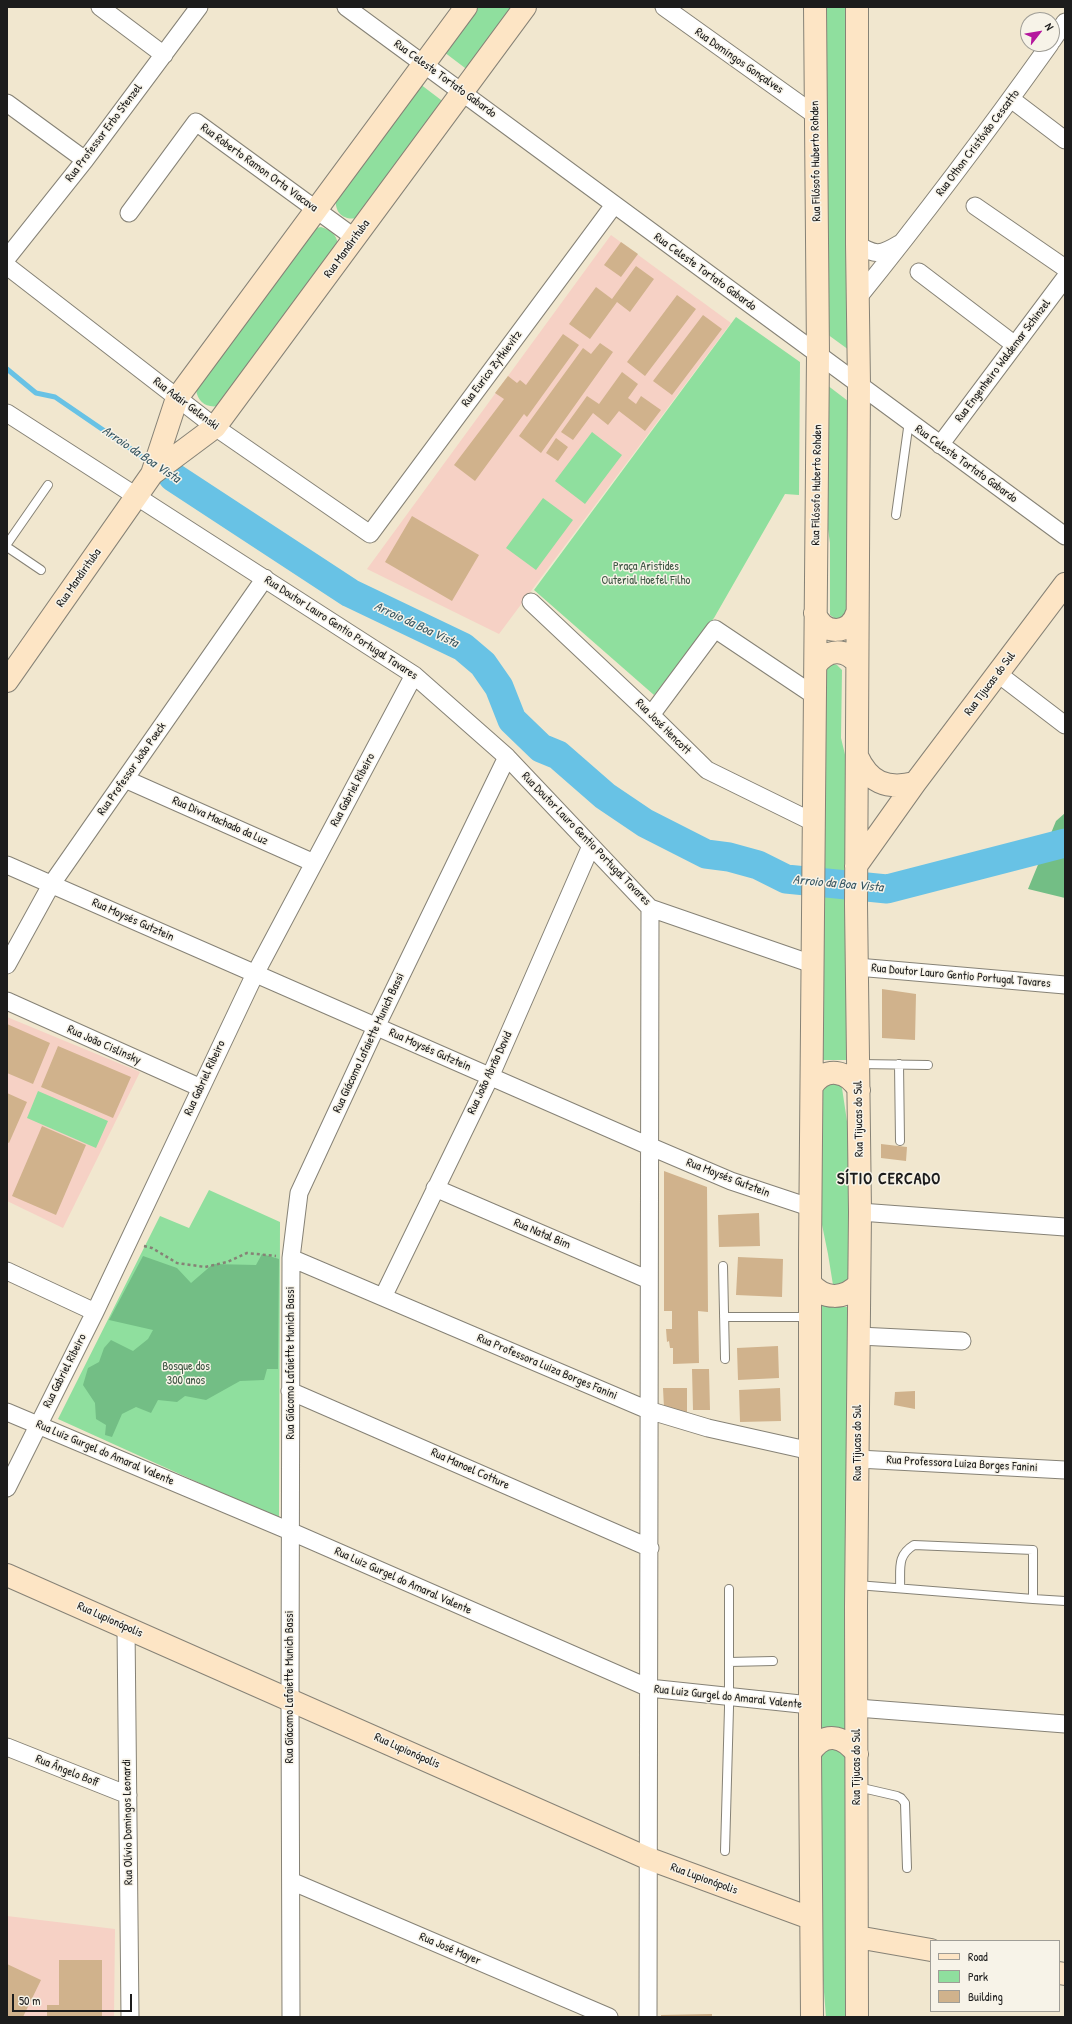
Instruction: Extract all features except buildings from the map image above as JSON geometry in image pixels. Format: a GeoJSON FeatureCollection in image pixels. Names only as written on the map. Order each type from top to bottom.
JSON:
{"type":"FeatureCollection","features":[{"type":"Feature","properties":{"kind":"main road","name":"Rua Mandirituba"},"geometry":{"type":"LineString","coordinates":[[152,474],[177,398],[466,7]]}},
{"type":"Feature","properties":{"kind":"main road","name":"Rua Mandirituba"},"geometry":{"type":"LineString","coordinates":[[9,674],[152,474],[215,426],[525,7]]}},
{"type":"Feature","properties":{"kind":"main road","name":"Rua Filósofo Huberto Rohden"},"geometry":{"type":"LineString","coordinates":[[812,964],[815,861],[815,613],[818,355],[815,7]]}},
{"type":"Feature","properties":{"kind":"main road"},"geometry":{"type":"LineString","coordinates":[[856,867],[859,385],[857,299],[857,7]]}},
{"type":"Feature","properties":{"kind":"main road","name":"Rua Tijucas do Sul"},"geometry":{"type":"LineString","coordinates":[[856,2017],[856,1585],[860,1212],[856,867],[915,783],[998,673],[1062,593]]}},
{"type":"Feature","properties":{"kind":"main road"},"geometry":{"type":"LineString","coordinates":[[815,613],[821,625],[833,630],[846,629],[855,620],[857,613]]}},
{"type":"Feature","properties":{"kind":"main road"},"geometry":{"type":"LineString","coordinates":[[816,665],[824,655],[836,652],[848,654],[857,662]]}},
{"type":"Feature","properties":{"kind":"main road"},"geometry":{"type":"LineString","coordinates":[[857,756],[863,769],[873,779],[886,785],[900,787],[915,783]]}},
{"type":"Feature","properties":{"kind":"main road"},"geometry":{"type":"LineString","coordinates":[[812,964],[812,1208],[810,1283],[810,1918],[812,2017]]}},
{"type":"Feature","properties":{"kind":"main road"},"geometry":{"type":"LineString","coordinates":[[812,1086],[821,1076],[835,1072],[850,1077],[859,1090]]}},
{"type":"Feature","properties":{"kind":"main road"},"geometry":{"type":"LineString","coordinates":[[810,1283],[821,1293],[835,1296],[849,1293],[859,1284]]}},
{"type":"Feature","properties":{"kind":"main road","name":"Rua Lupionópolis"},"geometry":{"type":"LineString","coordinates":[[7,1575],[647,1858],[810,1918]]}},
{"type":"Feature","properties":{"kind":"main road"},"geometry":{"type":"LineString","coordinates":[[810,1753],[818,1743],[824,1740],[836,1738],[848,1744],[857,1754]]}},
{"type":"Feature","properties":{"kind":"main road"},"geometry":{"type":"LineString","coordinates":[[857,1937],[930,1950]]}},
{"type":"Feature","properties":{"kind":"street"},"geometry":{"type":"LineString","coordinates":[[100,7],[164,55]]}},
{"type":"Feature","properties":{"kind":"street","name":"Rua Professor Erbo Stenzel"},"geometry":{"type":"LineString","coordinates":[[7,258],[85,160],[199,7]]}},
{"type":"Feature","properties":{"kind":"street","name":"Rua Celeste Tortato Gabardo"},"geometry":{"type":"LineString","coordinates":[[346,7],[1065,536]]}},
{"type":"Feature","properties":{"kind":"street","name":"Rua Domingos Gonçalves"},"geometry":{"type":"LineString","coordinates":[[664,7],[815,115]]}},
{"type":"Feature","properties":{"kind":"street","name":"Rua Othon Cristóvão Cescatto"},"geometry":{"type":"LineString","coordinates":[[857,299],[905,240],[1011,99],[1044,52]]}},
{"type":"Feature","properties":{"kind":"street"},"geometry":{"type":"LineString","coordinates":[[1011,99],[1065,140]]}},
{"type":"Feature","properties":{"kind":"street"},"geometry":{"type":"LineString","coordinates":[[7,103],[85,160]]}},
{"type":"Feature","properties":{"kind":"street","name":"Rua Roberto Ramon Orta Viacava"},"geometry":{"type":"LineString","coordinates":[[129,213],[196,122],[355,238]]}},
{"type":"Feature","properties":{"kind":"street","name":"Rua Eurico Zytkievitz"},"geometry":{"type":"LineString","coordinates":[[370,534],[614,204]]}},
{"type":"Feature","properties":{"kind":"street"},"geometry":{"type":"LineString","coordinates":[[975,206],[1065,268]]}},
{"type":"Feature","properties":{"kind":"street","name":"Rua Othon Cristóvão Cescatto"},"geometry":{"type":"LineString","coordinates":[[857,244],[870,253],[880,254],[905,240]]}},
{"type":"Feature","properties":{"kind":"street","name":"Rua Adair Gelenski"},"geometry":{"type":"LineString","coordinates":[[7,266],[177,398],[370,534]]}},
{"type":"Feature","properties":{"kind":"street"},"geometry":{"type":"LineString","coordinates":[[919,272],[1015,344]]}},
{"type":"Feature","properties":{"kind":"street","name":"Rua Engenheiro Waldemar Schinzel"},"geometry":{"type":"LineString","coordinates":[[940,445],[1065,278]]}},
{"type":"Feature","properties":{"kind":"street","name":"Rua Doutor Lauro Gentio Portugal Tavares"},"geometry":{"type":"LineString","coordinates":[[7,413],[414,675],[507,757],[650,908],[812,964]]}},
{"type":"Feature","properties":{"kind":"street","name":"Rua Professor João Poeck"},"geometry":{"type":"LineString","coordinates":[[7,966],[51,885],[265,578]]}},
{"type":"Feature","properties":{"kind":"street","name":"Rua José Hencott"},"geometry":{"type":"LineString","coordinates":[[531,602],[707,770],[815,823]]}},
{"type":"Feature","properties":{"kind":"street"},"geometry":{"type":"LineString","coordinates":[[651,715],[715,628],[815,696]]}},
{"type":"Feature","properties":{"kind":"street"},"geometry":{"type":"LineString","coordinates":[[998,673],[1065,725]]}},
{"type":"Feature","properties":{"kind":"street","name":"Rua Gabriel Ribeiro"},"geometry":{"type":"LineString","coordinates":[[7,1488],[37,1424],[95,1312],[255,974],[414,675]]}},
{"type":"Feature","properties":{"kind":"street","name":"Rua Giácomo Lafaiette Munich Bassi"},"geometry":{"type":"LineString","coordinates":[[292,2017],[290,1700],[292,1532],[290,1391],[291,1258],[299,1193],[376,1027],[507,757]]}},
{"type":"Feature","properties":{"kind":"street","name":"Rua Diva Machado da Luz"},"geometry":{"type":"LineString","coordinates":[[125,779],[314,863]]}},
{"type":"Feature","properties":{"kind":"street","name":"Rua João Abrão David"},"geometry":{"type":"LineString","coordinates":[[383,1297],[490,1077],[591,846]]}},
{"type":"Feature","properties":{"kind":"street","name":"Rua Moysés Gutztein"},"geometry":{"type":"LineString","coordinates":[[7,865],[731,1181],[812,1208]]}},
{"type":"Feature","properties":{"kind":"street"},"geometry":{"type":"LineString","coordinates":[[648,2017],[647,1858],[650,1548],[648,1410],[650,908]]}},
{"type":"Feature","properties":{"kind":"street","name":"Rua Doutor Lauro Gentio Portugal Tavares"},"geometry":{"type":"LineString","coordinates":[[857,967],[1065,985]]}},
{"type":"Feature","properties":{"kind":"street","name":"Rua João Cislinsky"},"geometry":{"type":"LineString","coordinates":[[7,1001],[201,1088]]}},
{"type":"Feature","properties":{"kind":"street","name":"Rua Natal Bim"},"geometry":{"type":"LineString","coordinates":[[435,1188],[649,1280]]}},
{"type":"Feature","properties":{"kind":"street"},"geometry":{"type":"LineString","coordinates":[[860,1212],[1065,1227]]}},
{"type":"Feature","properties":{"kind":"street","name":"Rua Professora Luiza Borges Fanini"},"geometry":{"type":"LineString","coordinates":[[291,1258],[648,1410],[708,1428],[811,1451]]}},
{"type":"Feature","properties":{"kind":"street"},"geometry":{"type":"LineString","coordinates":[[7,1270],[95,1312]]}},
{"type":"Feature","properties":{"kind":"street"},"geometry":{"type":"LineString","coordinates":[[859,1336],[962,1341]]}},
{"type":"Feature","properties":{"kind":"street","name":"Rua Manoel Cotture"},"geometry":{"type":"LineString","coordinates":[[290,1391],[650,1548]]}},
{"type":"Feature","properties":{"kind":"street","name":"Rua Luiz Gurgel do Amaral Valente"},"geometry":{"type":"LineString","coordinates":[[7,1412],[292,1532],[649,1688],[810,1705]]}},
{"type":"Feature","properties":{"kind":"street","name":"Rua Professora Luiza Borges Fanini"},"geometry":{"type":"LineString","coordinates":[[858,1459],[1065,1470]]}},
{"type":"Feature","properties":{"kind":"street","name":"Rua Olívio Domingos Leonardi"},"geometry":{"type":"LineString","coordinates":[[126,1627],[130,2017]]}},
{"type":"Feature","properties":{"kind":"street"},"geometry":{"type":"LineString","coordinates":[[857,1708],[1065,1724]]}},
{"type":"Feature","properties":{"kind":"street","name":"Rua Ângelo Boff"},"geometry":{"type":"LineString","coordinates":[[7,1747],[128,1795]]}},
{"type":"Feature","properties":{"kind":"street","name":"Rua José Mayer"},"geometry":{"type":"LineString","coordinates":[[291,1881],[609,2017]]}},
{"type":"Feature","properties":{"kind":"lane"},"geometry":{"type":"LineString","coordinates":[[896,515],[909,421]]}},
{"type":"Feature","properties":{"kind":"lane"},"geometry":{"type":"LineString","coordinates":[[7,544],[48,485]]}},
{"type":"Feature","properties":{"kind":"lane"},"geometry":{"type":"LineString","coordinates":[[7,547],[41,570]]}},
{"type":"Feature","properties":{"kind":"lane"},"geometry":{"type":"LineString","coordinates":[[858,1064],[928,1065]]}},
{"type":"Feature","properties":{"kind":"lane"},"geometry":{"type":"LineString","coordinates":[[899,1064],[900,1141]]}},
{"type":"Feature","properties":{"kind":"lane"},"geometry":{"type":"LineString","coordinates":[[723,1266],[725,1360]]}},
{"type":"Feature","properties":{"kind":"lane"},"geometry":{"type":"LineString","coordinates":[[724,1317],[811,1317]]}},
{"type":"Feature","properties":{"kind":"lane"},"geometry":{"type":"LineString","coordinates":[[900,1588],[901,1558],[907,1550],[914,1545],[1033,1550],[1033,1599]]}},
{"type":"Feature","properties":{"kind":"lane"},"geometry":{"type":"LineString","coordinates":[[856,1585],[1065,1601]]}},
{"type":"Feature","properties":{"kind":"lane"},"geometry":{"type":"LineString","coordinates":[[725,1851],[729,1697],[729,1588]]}},
{"type":"Feature","properties":{"kind":"lane"},"geometry":{"type":"LineString","coordinates":[[729,1662],[773,1661]]}},
{"type":"Feature","properties":{"kind":"lane"},"geometry":{"type":"LineString","coordinates":[[857,1786],[897,1796],[905,1803],[907,1868]]}},
{"type":"Feature","properties":{"kind":"path"},"geometry":{"type":"LineString","coordinates":[[128,1242],[152,1248],[177,1264],[205,1267],[227,1262],[247,1253],[291,1258]]}},
{"type":"Feature","properties":{"kind":"shaded area"},"geometry":{"type":"Polygon","coordinates":[[[611,235],[731,323],[499,634],[367,569],[611,235]]]}},
{"type":"Feature","properties":{"kind":"shaded area"},"geometry":{"type":"Polygon","coordinates":[[[7,1017],[140,1072],[63,1228],[7,1201],[7,1017]]]}},
{"type":"Feature","properties":{"kind":"shaded area"},"geometry":{"type":"Polygon","coordinates":[[[7,1916],[115,1929],[114,2017],[7,2017],[7,1916]]]}},
{"type":"Feature","properties":{"kind":"green space"},"geometry":{"type":"Polygon","coordinates":[[[477,7],[516,7],[469,71],[444,52],[477,7]]]}},
{"type":"Feature","properties":{"kind":"green space"},"geometry":{"type":"Polygon","coordinates":[[[825,7],[848,7],[849,350],[827,334],[825,7]]]}},
{"type":"Feature","properties":{"kind":"green space"},"geometry":{"type":"Polygon","coordinates":[[[420,84],[445,103],[360,217],[350,218],[342,216],[337,209],[336,199],[420,84]]]}},
{"type":"Feature","properties":{"kind":"green space"},"geometry":{"type":"Polygon","coordinates":[[[321,227],[332,233],[338,244],[218,406],[206,405],[199,398],[196,390],[316,228],[321,227]]]}},
{"type":"Feature","properties":{"kind":"green space","name":"Praça Aristides Outerial Hoefel Filho"},"geometry":{"type":"Polygon","coordinates":[[[736,317],[800,362],[799,495],[785,494],[714,618],[654,695],[534,590],[736,317]]]}},
{"type":"Feature","properties":{"kind":"green space"},"geometry":{"type":"Polygon","coordinates":[[[827,385],[848,401],[847,615],[843,618],[836,619],[830,615],[830,543],[825,508],[827,385]]]}},
{"type":"Feature","properties":{"kind":"green space"},"geometry":{"type":"Polygon","coordinates":[[[592,432],[622,455],[585,504],[555,481],[592,432]]]}},
{"type":"Feature","properties":{"kind":"green space"},"geometry":{"type":"Polygon","coordinates":[[[543,498],[573,520],[536,570],[506,548],[543,498]]]}},
{"type":"Feature","properties":{"kind":"green space"},"geometry":{"type":"Polygon","coordinates":[[[833,664],[837,665],[842,670],[841,738],[848,767],[849,1060],[823,1060],[825,670],[826,667],[833,664]]]}},
{"type":"Feature","properties":{"kind":"green space"},"geometry":{"type":"Polygon","coordinates":[[[1065,813],[1065,898],[1028,889],[1056,821],[1065,813]]]}},
{"type":"Feature","properties":{"kind":"green space"},"geometry":{"type":"Polygon","coordinates":[[[827,1081],[840,1085],[842,1088],[851,1148],[849,1285],[833,1285],[821,1220],[821,1087],[827,1081]]]}},
{"type":"Feature","properties":{"kind":"green space"},"geometry":{"type":"Polygon","coordinates":[[[38,1091],[108,1121],[96,1148],[27,1118],[38,1091]]]}},
{"type":"Feature","properties":{"kind":"green space","name":"Bosque dos 300 anos"},"geometry":{"type":"Polygon","coordinates":[[[209,1190],[280,1222],[279,1519],[58,1419],[160,1216],[189,1228],[209,1190]]]}},
{"type":"Feature","properties":{"kind":"green space"},"geometry":{"type":"Polygon","coordinates":[[[262,1254],[279,1259],[278,1369],[267,1369],[264,1380],[240,1381],[206,1400],[185,1396],[177,1402],[158,1400],[151,1413],[136,1407],[122,1414],[112,1437],[105,1435],[106,1425],[96,1419],[95,1403],[83,1385],[88,1368],[99,1362],[104,1348],[111,1340],[133,1351],[148,1339],[153,1330],[109,1320],[143,1256],[177,1268],[191,1283],[213,1264],[256,1265],[262,1254]]]}},
{"type":"Feature","properties":{"kind":"green space"},"geometry":{"type":"Polygon","coordinates":[[[821,1299],[837,1307],[850,1307],[848,1730],[822,1728],[821,1299]]]}},
{"type":"Feature","properties":{"kind":"green space"},"geometry":{"type":"Polygon","coordinates":[[[828,1749],[837,1749],[846,1756],[845,2017],[826,2017],[821,1955],[820,1755],[828,1749]]]}},
{"type":"Feature","properties":{"kind":"waterway","name":"Arroio da Boa Vista"},"geometry":{"type":"LineString","coordinates":[[7,369],[36,393],[55,397],[150,462]]}},
{"type":"Feature","properties":{"kind":"waterway","name":"Arroio da Boa Vista"},"geometry":{"type":"LineString","coordinates":[[173,477],[350,593],[463,647],[483,664],[499,687],[512,720],[541,748],[558,755],[605,796],[645,823],[706,854],[729,857],[758,865],[786,879],[887,889],[1065,843]]}},
{"type":"Feature","properties":{"kind":"district","name":"SÍTIO CERCADO"},"geometry":{"type":"Point","coordinates":[889,1180]}}]}
